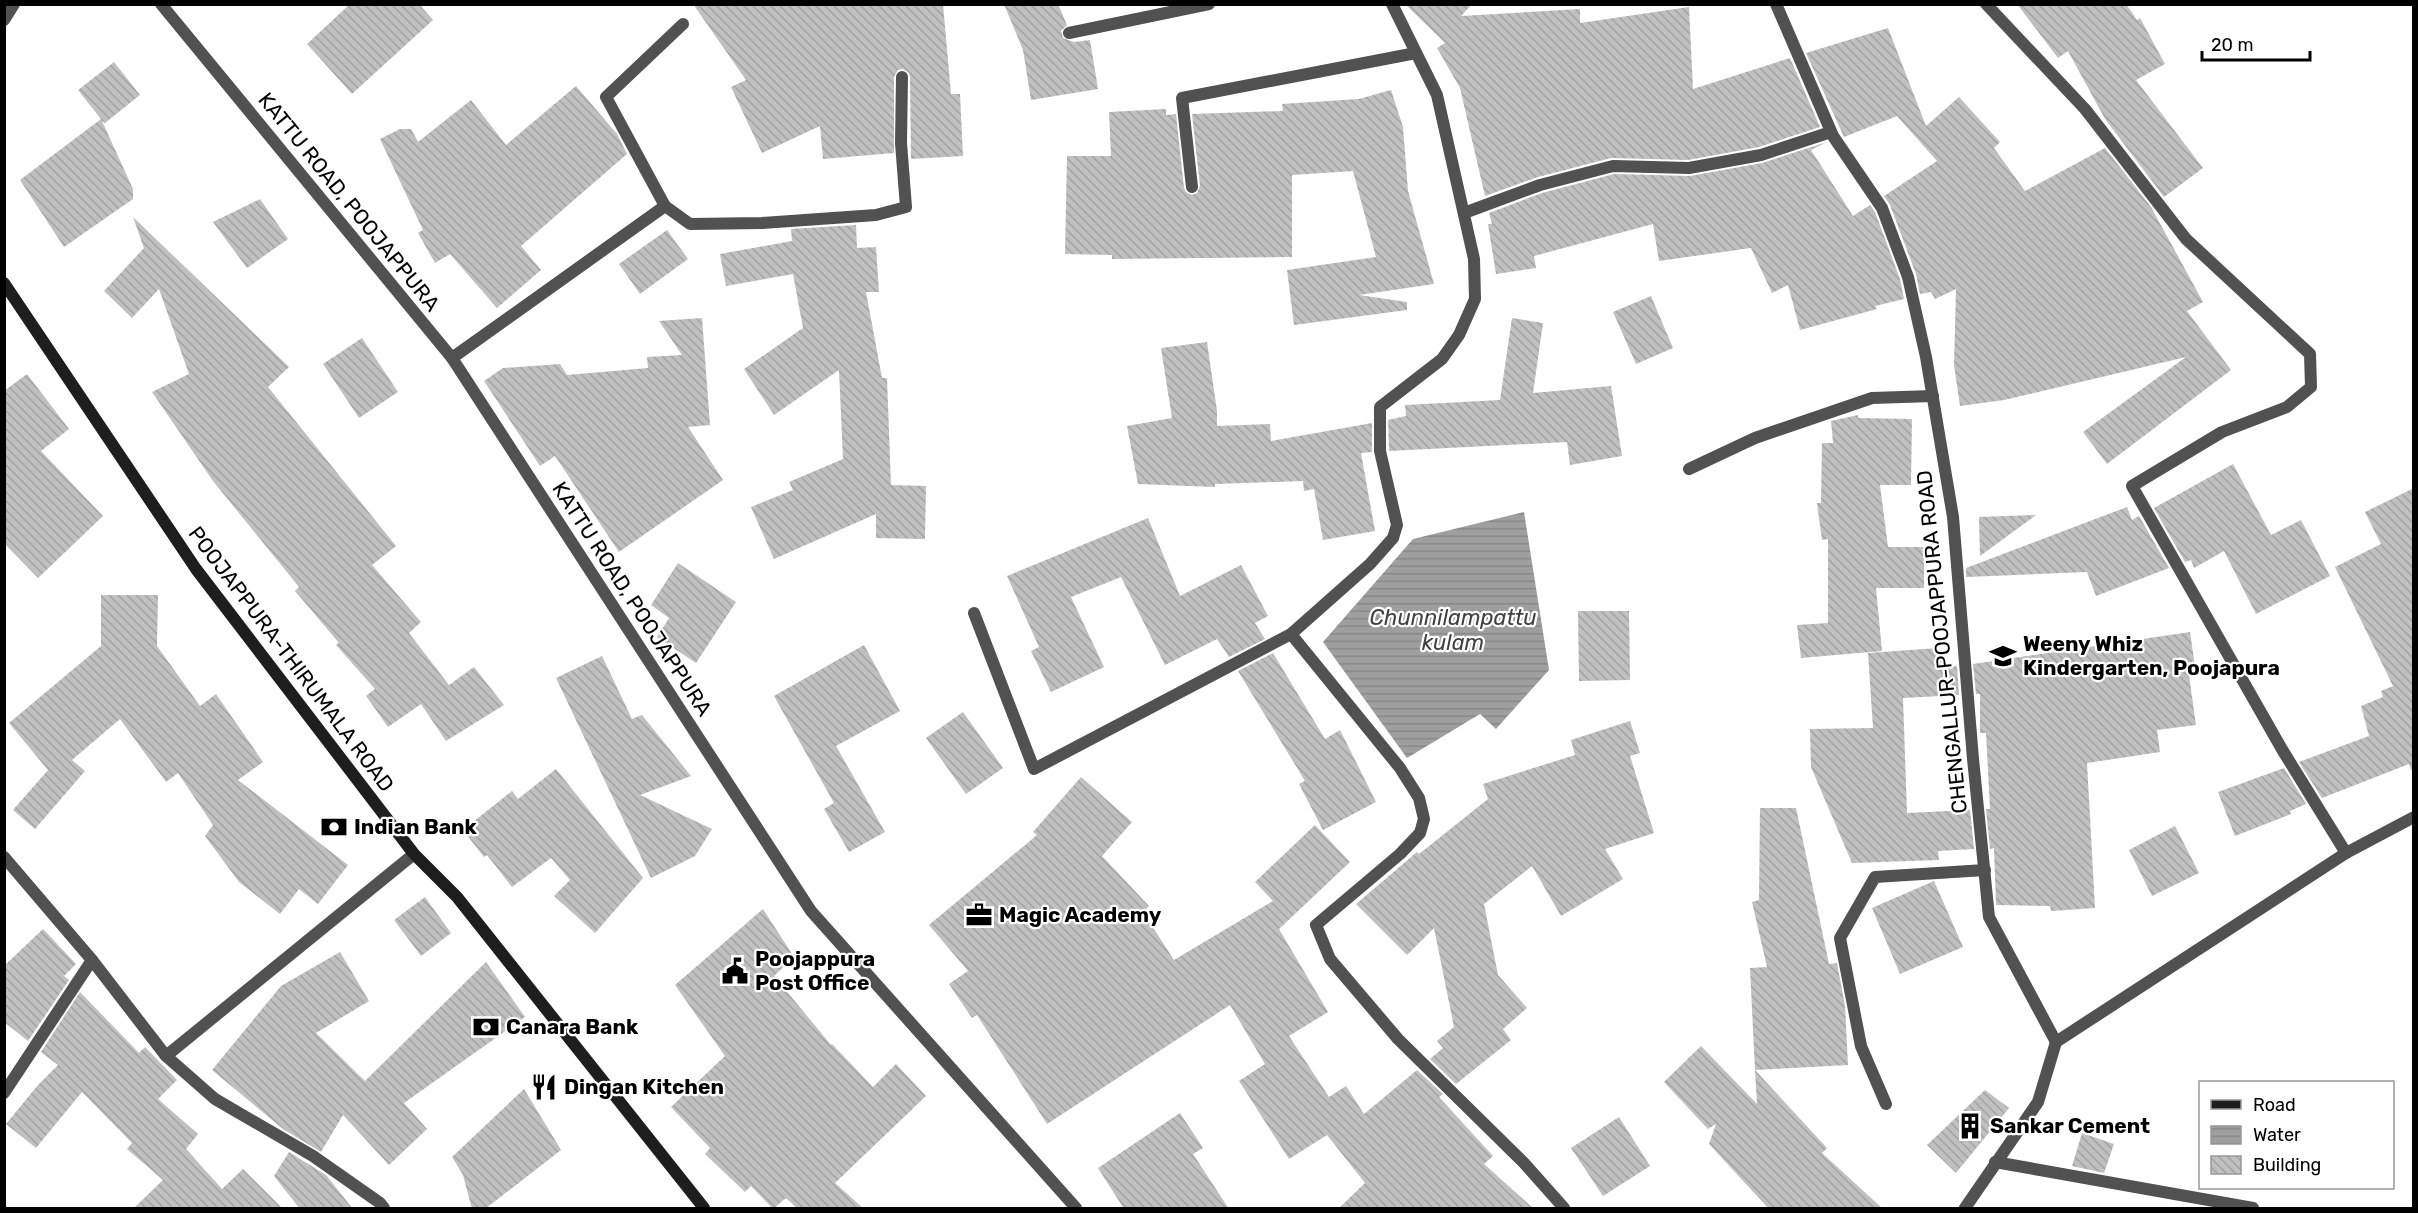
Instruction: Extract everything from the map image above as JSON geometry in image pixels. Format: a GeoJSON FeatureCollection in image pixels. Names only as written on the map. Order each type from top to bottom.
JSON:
{"type":"FeatureCollection","features":[{"type":"Feature","properties":{"kind":"main road","name":"POOJAPPURA-THIRUMALA ROAD"},"geometry":{"type":"LineString","coordinates":[[4,283],[196,569],[414,854],[457,897],[704,1209]]}},
{"type":"Feature","properties":{"kind":"street"},"geometry":{"type":"LineString","coordinates":[[4,20],[14,4]]}},
{"type":"Feature","properties":{"kind":"street","name":"KATTU ROAD, POOJAPPURA"},"geometry":{"type":"LineString","coordinates":[[161,4],[452,358],[811,911],[1076,1209]]}},
{"type":"Feature","properties":{"kind":"street"},"geometry":{"type":"LineString","coordinates":[[1069,33],[1209,4]]}},
{"type":"Feature","properties":{"kind":"street"},"geometry":{"type":"LineString","coordinates":[[974,612],[1034,770],[1291,634],[1370,564],[1393,538],[1396,525],[1380,451],[1380,406],[1442,359],[1459,335],[1475,299],[1474,259],[1437,95],[1392,4]]}},
{"type":"Feature","properties":{"kind":"street","name":"CHENGALLUR-POOJAPPURA ROAD"},"geometry":{"type":"LineString","coordinates":[[1776,4],[1831,132],[1882,208],[1908,277],[1933,396],[1953,517],[1989,917],[2056,1042]]}},
{"type":"Feature","properties":{"kind":"street"},"geometry":{"type":"LineString","coordinates":[[1986,4],[2085,109],[2186,239],[2310,354],[2311,387],[2287,407],[2222,432],[2132,486],[2283,751],[2346,852]]}},
{"type":"Feature","properties":{"kind":"street"},"geometry":{"type":"LineString","coordinates":[[683,24],[606,97],[665,206],[690,225],[762,223],[876,215],[906,207],[901,143],[902,77]]}},
{"type":"Feature","properties":{"kind":"street"},"geometry":{"type":"LineString","coordinates":[[1192,187],[1182,98],[1416,53]]}},
{"type":"Feature","properties":{"kind":"street"},"geometry":{"type":"LineString","coordinates":[[1464,213],[1540,185],[1613,166],[1689,168],[1761,156],[1831,132]]}},
{"type":"Feature","properties":{"kind":"street"},"geometry":{"type":"LineString","coordinates":[[452,358],[665,206]]}},
{"type":"Feature","properties":{"kind":"street"},"geometry":{"type":"LineString","coordinates":[[1689,469],[1755,438],[1872,398],[1933,396]]}},
{"type":"Feature","properties":{"kind":"street"},"geometry":{"type":"LineString","coordinates":[[1291,634],[1400,768],[1419,798],[1424,819],[1420,832],[1400,854],[1316,925],[1330,959],[1398,1039],[1524,1163],[1564,1209]]}},
{"type":"Feature","properties":{"kind":"street"},"geometry":{"type":"LineString","coordinates":[[1965,1209],[2038,1102],[2056,1042],[2346,852],[2414,817]]}},
{"type":"Feature","properties":{"kind":"street"},"geometry":{"type":"LineString","coordinates":[[166,1056],[414,854]]}},
{"type":"Feature","properties":{"kind":"street"},"geometry":{"type":"LineString","coordinates":[[4,857],[92,960],[166,1056],[215,1099],[313,1156],[380,1203],[384,1209]]}},
{"type":"Feature","properties":{"kind":"street"},"geometry":{"type":"LineString","coordinates":[[1886,1104],[1861,1046],[1840,938],[1875,877],[1984,870]]}},
{"type":"Feature","properties":{"kind":"street"},"geometry":{"type":"LineString","coordinates":[[4,1093],[92,960]]}},
{"type":"Feature","properties":{"kind":"street"},"geometry":{"type":"LineString","coordinates":[[1995,1162],[2253,1209]]}},
{"type":"Feature","properties":{"kind":"water","name":"Chunnilampattu kulam"},"geometry":{"type":"Polygon","coordinates":[[[1524,512],[1549,670],[1496,729],[1480,714],[1407,758],[1323,642],[1413,539],[1524,512]]]}},
{"type":"Feature","properties":{"kind":"building"},"geometry":{"type":"Polygon","coordinates":[[[350,4],[419,4],[433,20],[352,94],[307,44],[350,4]]]}},
{"type":"Feature","properties":{"kind":"building"},"geometry":{"type":"Polygon","coordinates":[[[693,4],[943,4],[951,94],[960,94],[963,156],[911,159],[910,77],[909,73],[903,69],[898,70],[894,77],[894,153],[823,159],[820,126],[762,153],[731,87],[746,80],[693,4]]]}},
{"type":"Feature","properties":{"kind":"building"},"geometry":{"type":"Polygon","coordinates":[[[1004,4],[1058,4],[1067,25],[1061,31],[1063,38],[1074,42],[1090,40],[1098,89],[1031,100],[1023,50],[1004,4]]]}},
{"type":"Feature","properties":{"kind":"building"},"geometry":{"type":"Polygon","coordinates":[[[1405,4],[1472,4],[1461,16],[1580,9],[1580,23],[1689,7],[1693,89],[1790,58],[1820,127],[1759,147],[1688,160],[1611,158],[1538,177],[1485,196],[1460,88],[1437,48],[1445,43],[1405,4]]]}},
{"type":"Feature","properties":{"kind":"building"},"geometry":{"type":"Polygon","coordinates":[[[2017,4],[2126,4],[2137,20],[2140,18],[2165,64],[2136,80],[2203,168],[2164,197],[2105,119],[2068,51],[2058,58],[2017,4]]]}},
{"type":"Feature","properties":{"kind":"building"},"geometry":{"type":"Polygon","coordinates":[[[1888,28],[1926,126],[1959,97],[2000,142],[1994,148],[2025,191],[2105,148],[2151,207],[2203,302],[2187,311],[2231,370],[2107,464],[2083,432],[2186,357],[2004,400],[1960,406],[1954,365],[1956,289],[1935,299],[1931,292],[1920,294],[1916,274],[1890,205],[1884,196],[1937,161],[1897,116],[1844,137],[1806,53],[1888,28]]]}},
{"type":"Feature","properties":{"kind":"building"},"geometry":{"type":"Polygon","coordinates":[[[114,62],[140,95],[105,123],[102,121],[133,189],[133,199],[64,247],[20,180],[101,119],[78,90],[114,62]]]}},
{"type":"Feature","properties":{"kind":"building"},"geometry":{"type":"Polygon","coordinates":[[[576,86],[617,134],[627,154],[521,246],[541,270],[497,308],[450,254],[435,263],[418,233],[423,230],[380,139],[400,129],[411,129],[418,142],[471,100],[506,145],[576,86]]]}},
{"type":"Feature","properties":{"kind":"building"},"geometry":{"type":"Polygon","coordinates":[[[1391,90],[1403,127],[1408,191],[1434,284],[1359,295],[1407,302],[1407,310],[1294,325],[1287,270],[1376,257],[1353,171],[1292,175],[1292,257],[1112,259],[1112,255],[1065,254],[1067,156],[1111,156],[1109,112],[1166,109],[1166,115],[1176,114],[1184,188],[1192,195],[1197,193],[1200,186],[1192,114],[1283,111],[1282,104],[1359,99],[1391,90]]]}},
{"type":"Feature","properties":{"kind":"building"},"geometry":{"type":"Polygon","coordinates":[[[1827,142],[1811,150],[1853,216],[1870,205],[1875,212],[1900,279],[1904,299],[1875,306],[1877,309],[1800,330],[1788,285],[1772,293],[1751,248],[1659,261],[1653,224],[1534,256],[1536,268],[1496,274],[1488,224],[1492,224],[1489,213],[1542,193],[1614,174],[1690,176],[1762,163],[1827,142]]]}},
{"type":"Feature","properties":{"kind":"building"},"geometry":{"type":"Polygon","coordinates":[[[260,199],[288,239],[247,268],[213,222],[260,199]]]}},
{"type":"Feature","properties":{"kind":"building"},"geometry":{"type":"Polygon","coordinates":[[[133,217],[289,367],[268,387],[396,546],[372,565],[421,622],[409,633],[449,685],[474,667],[504,705],[446,741],[421,704],[388,727],[366,696],[375,689],[336,645],[339,643],[295,591],[299,587],[213,481],[152,392],[189,374],[159,289],[132,318],[104,291],[144,248],[133,217]]]}},
{"type":"Feature","properties":{"kind":"building"},"geometry":{"type":"Polygon","coordinates":[[[856,225],[857,248],[876,247],[879,292],[866,292],[882,378],[887,378],[891,485],[926,486],[925,539],[876,538],[876,514],[774,559],[751,507],[793,490],[789,482],[843,459],[839,370],[774,415],[744,369],[803,328],[793,274],[726,286],[720,254],[792,241],[791,229],[856,225]]]}},
{"type":"Feature","properties":{"kind":"building"},"geometry":{"type":"Polygon","coordinates":[[[667,230],[688,259],[640,294],[619,264],[667,230]]]}},
{"type":"Feature","properties":{"kind":"building"},"geometry":{"type":"Polygon","coordinates":[[[1651,296],[1673,348],[1636,364],[1613,312],[1651,296]]]}},
{"type":"Feature","properties":{"kind":"building"},"geometry":{"type":"Polygon","coordinates":[[[702,318],[710,425],[688,427],[723,480],[619,552],[555,456],[540,466],[484,381],[503,368],[560,364],[567,375],[648,368],[647,357],[682,355],[659,321],[702,318]]]}},
{"type":"Feature","properties":{"kind":"building"},"geometry":{"type":"Polygon","coordinates":[[[1512,318],[1543,323],[1533,393],[1611,386],[1622,456],[1570,465],[1567,442],[1389,451],[1388,420],[1406,416],[1405,405],[1500,400],[1512,318]]]}},
{"type":"Feature","properties":{"kind":"building"},"geometry":{"type":"Polygon","coordinates":[[[362,338],[398,392],[359,418],[323,364],[362,338]]]}},
{"type":"Feature","properties":{"kind":"building"},"geometry":{"type":"Polygon","coordinates":[[[1207,342],[1217,426],[1270,424],[1271,441],[1372,423],[1372,452],[1361,453],[1375,531],[1323,540],[1314,489],[1304,491],[1303,481],[1215,484],[1215,487],[1138,484],[1127,426],[1172,418],[1161,348],[1207,342]]]}},
{"type":"Feature","properties":{"kind":"building"},"geometry":{"type":"Polygon","coordinates":[[[27,374],[69,429],[41,451],[103,516],[38,578],[4,543],[4,391],[27,374]]]}},
{"type":"Feature","properties":{"kind":"building"},"geometry":{"type":"Polygon","coordinates":[[[1858,415],[1858,418],[1912,419],[1911,485],[1880,485],[1888,547],[1924,547],[1924,588],[1876,588],[1882,651],[1801,658],[1797,625],[1828,623],[1828,539],[1822,540],[1817,503],[1821,503],[1822,443],[1833,443],[1831,421],[1858,415]]]}},
{"type":"Feature","properties":{"kind":"building"},"geometry":{"type":"Polygon","coordinates":[[[2233,464],[2271,535],[2301,520],[2330,576],[2256,614],[2224,551],[2194,568],[2191,560],[2185,562],[2154,508],[2233,464]]]}},
{"type":"Feature","properties":{"kind":"building"},"geometry":{"type":"Polygon","coordinates":[[[2414,488],[2414,769],[2411,770],[2409,764],[2322,798],[2299,762],[2369,736],[2361,706],[2383,697],[2381,691],[2393,686],[2335,567],[2381,544],[2365,512],[2414,488]]]}},
{"type":"Feature","properties":{"kind":"building"},"geometry":{"type":"Polygon","coordinates":[[[2127,507],[2132,520],[2139,516],[2169,568],[2096,596],[2087,572],[1966,577],[1966,568],[2127,507]]]}},
{"type":"Feature","properties":{"kind":"building"},"geometry":{"type":"Polygon","coordinates":[[[2036,515],[1980,556],[1979,517],[2036,515]]]}},
{"type":"Feature","properties":{"kind":"building"},"geometry":{"type":"Polygon","coordinates":[[[1148,518],[1180,596],[1241,565],[1268,616],[1255,623],[1265,639],[1229,657],[1217,639],[1165,665],[1121,577],[1071,597],[1104,667],[1051,692],[1031,651],[1039,647],[1007,576],[1148,518]]]}},
{"type":"Feature","properties":{"kind":"building"},"geometry":{"type":"Polygon","coordinates":[[[678,563],[736,602],[696,663],[657,637],[669,618],[651,605],[678,563]]]}},
{"type":"Feature","properties":{"kind":"building"},"geometry":{"type":"Polygon","coordinates":[[[101,595],[158,595],[157,646],[200,706],[216,694],[263,762],[238,780],[348,865],[318,904],[299,889],[280,914],[239,882],[205,836],[213,825],[178,773],[166,782],[120,719],[72,760],[85,771],[35,829],[13,810],[48,770],[9,723],[101,646],[101,595]]]}},
{"type":"Feature","properties":{"kind":"building"},"geometry":{"type":"Polygon","coordinates":[[[1578,611],[1629,611],[1630,680],[1579,681],[1578,611]]]}},
{"type":"Feature","properties":{"kind":"building"},"geometry":{"type":"Polygon","coordinates":[[[2190,632],[2196,673],[2189,675],[2196,725],[2157,730],[2160,752],[2087,763],[2095,908],[2051,911],[2050,906],[1996,905],[1994,848],[1990,849],[1986,809],[1990,809],[1986,733],[1980,733],[1980,694],[1976,694],[1973,664],[2190,632]]]}},
{"type":"Feature","properties":{"kind":"building"},"geometry":{"type":"Polygon","coordinates":[[[864,645],[900,711],[836,746],[885,832],[849,852],[824,809],[834,803],[774,696],[864,645]]]}},
{"type":"Feature","properties":{"kind":"building"},"geometry":{"type":"Polygon","coordinates":[[[1938,648],[1943,668],[1957,666],[1959,695],[1903,698],[1907,813],[1970,810],[1974,849],[1938,851],[1939,860],[1852,863],[1811,767],[1810,729],[1873,728],[1868,653],[1938,648]]]}},
{"type":"Feature","properties":{"kind":"building"},"geometry":{"type":"Polygon","coordinates":[[[1273,653],[1325,739],[1340,730],[1376,802],[1323,830],[1299,784],[1305,781],[1238,671],[1273,653]]]}},
{"type":"Feature","properties":{"kind":"building"},"geometry":{"type":"Polygon","coordinates":[[[602,656],[632,719],[642,715],[691,776],[640,795],[712,829],[695,856],[651,878],[556,678],[602,656]]]}},
{"type":"Feature","properties":{"kind":"building"},"geometry":{"type":"Polygon","coordinates":[[[963,712],[1003,768],[966,794],[926,738],[963,712]]]}},
{"type":"Feature","properties":{"kind":"building"},"geometry":{"type":"Polygon","coordinates":[[[1630,721],[1640,753],[1630,756],[1654,833],[1605,849],[1623,879],[1561,916],[1532,866],[1484,904],[1498,975],[1527,1008],[1503,1029],[1511,1040],[1456,1084],[1430,1059],[1443,1048],[1437,1041],[1454,1027],[1434,928],[1407,955],[1356,904],[1417,852],[1419,854],[1488,799],[1483,784],[1575,755],[1571,740],[1630,721]]]}},
{"type":"Feature","properties":{"kind":"building"},"geometry":{"type":"Polygon","coordinates":[[[2284,768],[2306,804],[2290,811],[2291,814],[2235,836],[2218,792],[2284,768]]]}},
{"type":"Feature","properties":{"kind":"building"},"geometry":{"type":"Polygon","coordinates":[[[556,769],[643,878],[595,933],[554,896],[570,880],[551,858],[512,887],[487,855],[484,857],[463,830],[512,791],[518,799],[556,769]]]}},
{"type":"Feature","properties":{"kind":"building"},"geometry":{"type":"Polygon","coordinates":[[[1081,777],[1132,822],[1102,856],[1149,906],[1143,912],[1174,960],[1273,901],[1255,882],[1315,825],[1350,862],[1279,929],[1328,1012],[1289,1036],[1329,1097],[1346,1086],[1364,1114],[1417,1070],[1443,1094],[1439,1097],[1493,1156],[1484,1164],[1534,1209],[1338,1209],[1365,1183],[1327,1135],[1289,1159],[1239,1081],[1265,1064],[1230,1005],[1047,1124],[977,1015],[972,1018],[949,984],[968,971],[929,925],[1037,835],[1033,832],[1081,777]]]}},
{"type":"Feature","properties":{"kind":"building"},"geometry":{"type":"Polygon","coordinates":[[[1760,808],[1796,808],[1829,964],[1837,963],[1845,1006],[1848,1065],[1755,1070],[1750,968],[1767,967],[1752,902],[1759,900],[1760,808]]]}},
{"type":"Feature","properties":{"kind":"building"},"geometry":{"type":"Polygon","coordinates":[[[2175,826],[2199,873],[2152,896],[2129,850],[2175,826]]]}},
{"type":"Feature","properties":{"kind":"building"},"geometry":{"type":"Polygon","coordinates":[[[1934,881],[1963,947],[1900,974],[1872,908],[1934,881]]]}},
{"type":"Feature","properties":{"kind":"building"},"geometry":{"type":"Polygon","coordinates":[[[425,897],[451,933],[421,956],[394,920],[425,897]]]}},
{"type":"Feature","properties":{"kind":"building"},"geometry":{"type":"Polygon","coordinates":[[[763,909],[794,957],[774,976],[831,1045],[873,1087],[896,1064],[926,1096],[835,1183],[864,1209],[798,1209],[786,1198],[773,1209],[751,1186],[745,1192],[705,1154],[710,1148],[671,1107],[725,1056],[675,985],[763,909]]]}},
{"type":"Feature","properties":{"kind":"building"},"geometry":{"type":"Polygon","coordinates":[[[43,929],[76,964],[64,976],[69,980],[28,1041],[4,1022],[4,966],[43,929]]]}},
{"type":"Feature","properties":{"kind":"building"},"geometry":{"type":"Polygon","coordinates":[[[340,952],[369,1001],[316,1033],[365,1081],[486,962],[525,1017],[404,1103],[427,1129],[389,1165],[343,1115],[321,1152],[283,1129],[212,1070],[281,986],[340,952]]]}},
{"type":"Feature","properties":{"kind":"building"},"geometry":{"type":"Polygon","coordinates":[[[80,992],[139,1053],[145,1047],[177,1080],[158,1099],[198,1134],[186,1149],[222,1189],[243,1169],[283,1209],[133,1209],[163,1180],[127,1149],[132,1143],[82,1092],[36,1148],[6,1124],[58,1065],[41,1052],[80,992]]]}},
{"type":"Feature","properties":{"kind":"building"},"geometry":{"type":"Polygon","coordinates":[[[1701,1046],[1757,1104],[1755,1070],[1827,1148],[1822,1153],[1883,1209],[1769,1209],[1709,1144],[1716,1124],[1708,1129],[1664,1082],[1701,1046]]]}},
{"type":"Feature","properties":{"kind":"building"},"geometry":{"type":"Polygon","coordinates":[[[524,1089],[561,1150],[485,1209],[472,1209],[463,1175],[452,1157],[524,1089]]]}},
{"type":"Feature","properties":{"kind":"building","name":"Sankar Cement"},"geometry":{"type":"Polygon","coordinates":[[[1985,1090],[2009,1108],[1956,1173],[1927,1145],[1985,1090]]]}},
{"type":"Feature","properties":{"kind":"building"},"geometry":{"type":"Polygon","coordinates":[[[1180,1113],[1203,1148],[1193,1154],[1229,1209],[1124,1209],[1098,1168],[1180,1113]]]}},
{"type":"Feature","properties":{"kind":"building"},"geometry":{"type":"Polygon","coordinates":[[[1619,1117],[1650,1166],[1603,1196],[1571,1148],[1619,1117]]]}},
{"type":"Feature","properties":{"kind":"building"},"geometry":{"type":"Polygon","coordinates":[[[2082,1133],[2114,1144],[2104,1173],[2072,1166],[2082,1133]]]}},
{"type":"Feature","properties":{"kind":"building"},"geometry":{"type":"Polygon","coordinates":[[[289,1152],[326,1175],[353,1209],[300,1209],[274,1176],[289,1152]]]}},
{"type":"Feature","properties":{"kind":"place","name":"Weeny Whiz Kindergarten, Poojapura"},"geometry":{"type":"Point","coordinates":[2003,656]}},
{"type":"Feature","properties":{"kind":"place","name":"Indian Bank"},"geometry":{"type":"Point","coordinates":[334,827]}},
{"type":"Feature","properties":{"kind":"place","name":"Magic Academy"},"geometry":{"type":"Point","coordinates":[979,915]}},
{"type":"Feature","properties":{"kind":"place","name":"Poojappura Post Office"},"geometry":{"type":"Point","coordinates":[735,971]}},
{"type":"Feature","properties":{"kind":"place","name":"Canara Bank"},"geometry":{"type":"Point","coordinates":[486,1027]}},
{"type":"Feature","properties":{"kind":"place","name":"Dingan Kitchen"},"geometry":{"type":"Point","coordinates":[544,1087]}},
{"type":"Feature","properties":{"kind":"place","name":"Sankar Cement"},"geometry":{"type":"Point","coordinates":[1970,1126]}}]}
